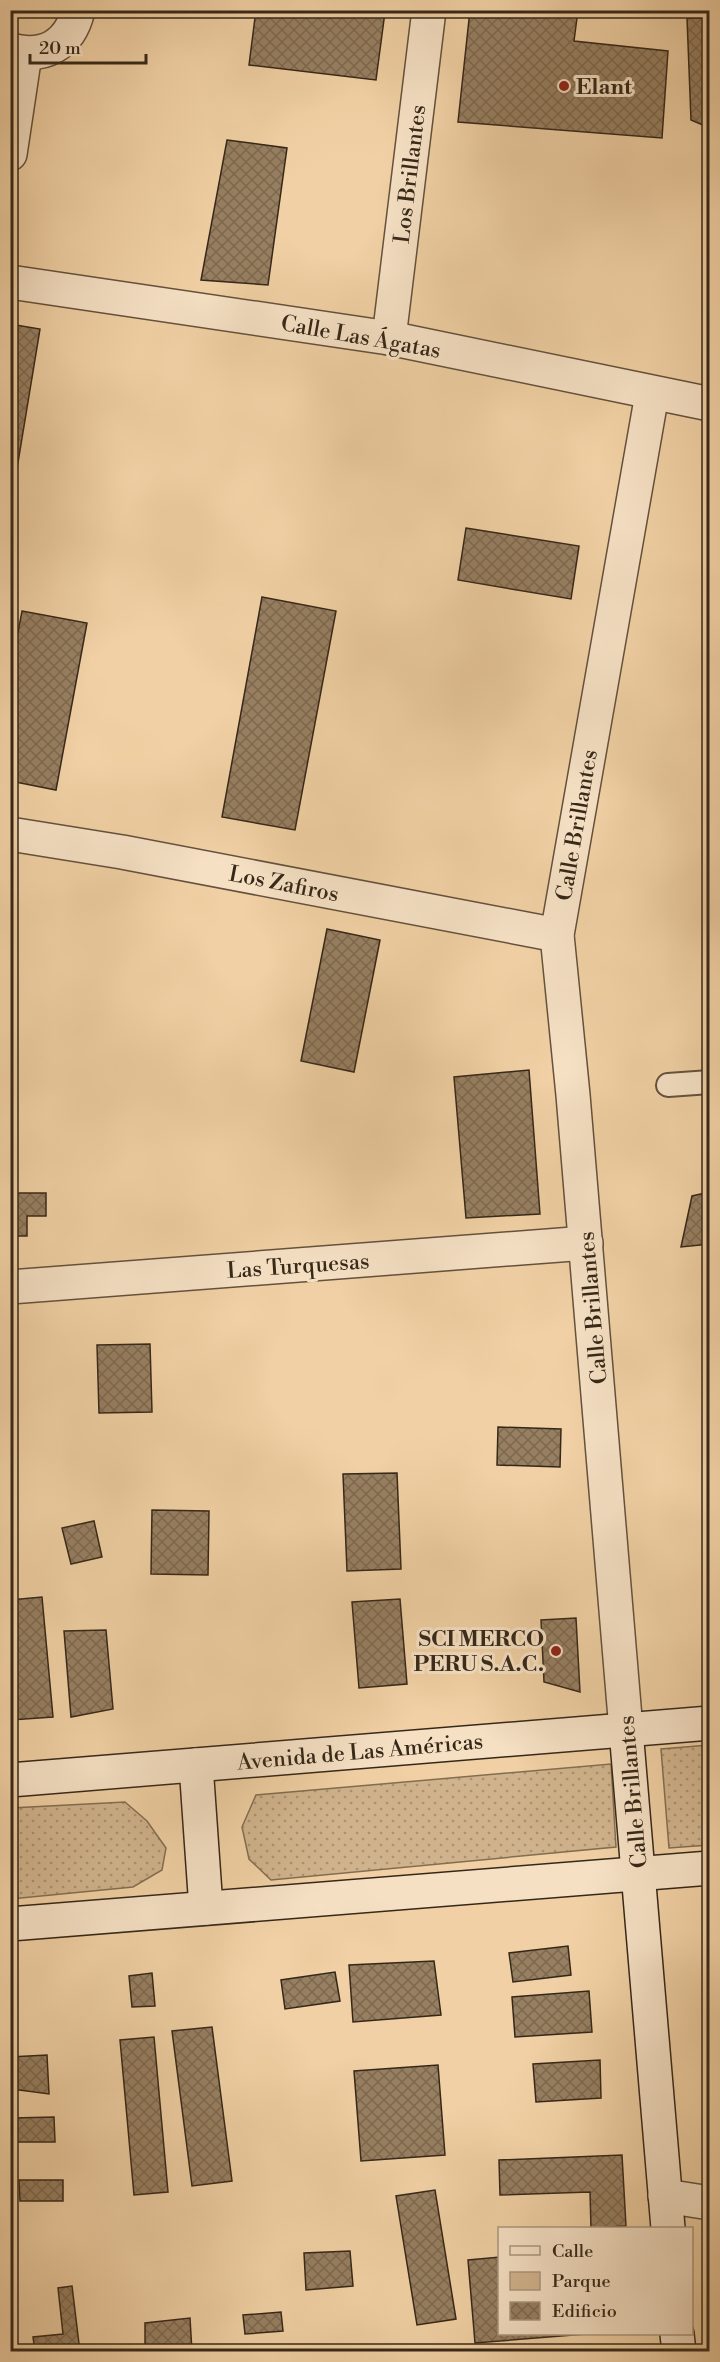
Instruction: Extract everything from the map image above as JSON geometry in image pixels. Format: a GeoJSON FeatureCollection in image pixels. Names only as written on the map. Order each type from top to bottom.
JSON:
{"type":"FeatureCollection","features":[{"type":"Feature","properties":{"kind":"street"},"geometry":{"type":"LineString","coordinates":[[10,154],[18,52],[41,53],[55,47],[71,30],[78,10]]}},
{"type":"Feature","properties":{"kind":"street","name":"Los Brillantes"},"geometry":{"type":"LineString","coordinates":[[389,338],[429,10]]}},
{"type":"Feature","properties":{"kind":"street","name":"Calle Las Ágatas"},"geometry":{"type":"LineString","coordinates":[[10,282],[389,338],[652,394],[710,404]]}},
{"type":"Feature","properties":{"kind":"street","name":"Calle Brillantes"},"geometry":{"type":"LineString","coordinates":[[652,394],[557,935],[586,1243],[668,2227]]}},
{"type":"Feature","properties":{"kind":"street","name":"Los Zafiros"},"geometry":{"type":"LineString","coordinates":[[10,834],[122,852],[557,935]]}},
{"type":"Feature","properties":{"kind":"street","name":"Las Turquesas"},"geometry":{"type":"LineString","coordinates":[[10,1287],[586,1243]]}},
{"type":"Feature","properties":{"kind":"street","name":"Avenida de Las Américas"},"geometry":{"type":"LineString","coordinates":[[10,1780],[710,1723]]}},
{"type":"Feature","properties":{"kind":"street"},"geometry":{"type":"LineString","coordinates":[[196,1765],[206,1908]]}},
{"type":"Feature","properties":{"kind":"street"},"geometry":{"type":"LineString","coordinates":[[10,1924],[710,1868]]}},
{"type":"Feature","properties":{"kind":"street"},"geometry":{"type":"LineString","coordinates":[[665,2196],[710,2204]]}},
{"type":"Feature","properties":{"kind":"street"},"geometry":{"type":"LineString","coordinates":[[677,2335],[678,2352]]}},
{"type":"Feature","properties":{"kind":"lane"},"geometry":{"type":"LineString","coordinates":[[668,1085],[710,1082]]}},
{"type":"Feature","properties":{"kind":"green space"},"geometry":{"type":"Polygon","coordinates":[[[709,1745],[709,1845],[669,1848],[661,1749],[709,1745]]]}},
{"type":"Feature","properties":{"kind":"green space"},"geometry":{"type":"Polygon","coordinates":[[[611,1764],[616,1847],[271,1880],[249,1859],[242,1827],[256,1795],[611,1764]]]}},
{"type":"Feature","properties":{"kind":"green space"},"geometry":{"type":"Polygon","coordinates":[[[125,1802],[147,1821],[166,1848],[162,1870],[133,1887],[11,1899],[11,1808],[125,1802]]]}},
{"type":"Feature","properties":{"kind":"building"},"geometry":{"type":"Polygon","coordinates":[[[256,10],[385,12],[376,80],[249,65],[256,10]]]}},
{"type":"Feature","properties":{"kind":"building","name":"Elant"},"geometry":{"type":"Polygon","coordinates":[[[470,10],[578,10],[574,41],[668,51],[662,138],[458,122],[470,10]]]}},
{"type":"Feature","properties":{"kind":"building"},"geometry":{"type":"Polygon","coordinates":[[[687,18],[710,18],[710,128],[691,120],[687,18]]]}},
{"type":"Feature","properties":{"kind":"building"},"geometry":{"type":"Polygon","coordinates":[[[227,140],[287,148],[268,285],[201,280],[227,140]]]}},
{"type":"Feature","properties":{"kind":"building"},"geometry":{"type":"Polygon","coordinates":[[[10,324],[40,329],[10,511],[10,324]]]}},
{"type":"Feature","properties":{"kind":"building"},"geometry":{"type":"Polygon","coordinates":[[[466,528],[579,546],[571,599],[458,580],[466,528]]]}},
{"type":"Feature","properties":{"kind":"building"},"geometry":{"type":"Polygon","coordinates":[[[262,597],[336,611],[295,830],[222,817],[262,597]]]}},
{"type":"Feature","properties":{"kind":"building"},"geometry":{"type":"Polygon","coordinates":[[[22,611],[87,623],[56,790],[10,781],[10,674],[22,611]]]}},
{"type":"Feature","properties":{"kind":"building"},"geometry":{"type":"Polygon","coordinates":[[[327,929],[380,940],[354,1072],[301,1061],[327,929]]]}},
{"type":"Feature","properties":{"kind":"building"},"geometry":{"type":"Polygon","coordinates":[[[529,1070],[540,1214],[466,1218],[454,1077],[529,1070]]]}},
{"type":"Feature","properties":{"kind":"building"},"geometry":{"type":"Polygon","coordinates":[[[710,1192],[710,1244],[681,1247],[692,1196],[710,1192]]]}},
{"type":"Feature","properties":{"kind":"building"},"geometry":{"type":"Polygon","coordinates":[[[10,1193],[46,1193],[46,1216],[27,1216],[27,1236],[10,1236],[10,1193]]]}},
{"type":"Feature","properties":{"kind":"building"},"geometry":{"type":"Polygon","coordinates":[[[150,1344],[152,1412],[99,1413],[97,1345],[150,1344]]]}},
{"type":"Feature","properties":{"kind":"building"},"geometry":{"type":"Polygon","coordinates":[[[498,1427],[561,1429],[560,1467],[497,1465],[498,1427]]]}},
{"type":"Feature","properties":{"kind":"building"},"geometry":{"type":"Polygon","coordinates":[[[397,1473],[401,1569],[347,1571],[343,1474],[397,1473]]]}},
{"type":"Feature","properties":{"kind":"building"},"geometry":{"type":"Polygon","coordinates":[[[152,1510],[209,1511],[208,1575],[151,1574],[152,1510]]]}},
{"type":"Feature","properties":{"kind":"building"},"geometry":{"type":"Polygon","coordinates":[[[94,1521],[102,1557],[71,1564],[62,1528],[94,1521]]]}},
{"type":"Feature","properties":{"kind":"building"},"geometry":{"type":"Polygon","coordinates":[[[42,1597],[53,1717],[11,1720],[10,1600],[42,1597]]]}},
{"type":"Feature","properties":{"kind":"building"},"geometry":{"type":"Polygon","coordinates":[[[400,1599],[407,1684],[359,1688],[352,1602],[400,1599]]]}},
{"type":"Feature","properties":{"kind":"building"},"geometry":{"type":"Polygon","coordinates":[[[576,1618],[580,1692],[544,1682],[541,1620],[576,1618]]]}},
{"type":"Feature","properties":{"kind":"building"},"geometry":{"type":"Polygon","coordinates":[[[106,1630],[113,1709],[71,1717],[64,1631],[106,1630]]]}},
{"type":"Feature","properties":{"kind":"building"},"geometry":{"type":"Polygon","coordinates":[[[568,1946],[571,1975],[513,1982],[509,1953],[568,1946]]]}},
{"type":"Feature","properties":{"kind":"building"},"geometry":{"type":"Polygon","coordinates":[[[434,1961],[441,2015],[353,2022],[349,1965],[434,1961]]]}},
{"type":"Feature","properties":{"kind":"building"},"geometry":{"type":"Polygon","coordinates":[[[335,1972],[340,2001],[285,2009],[281,1980],[335,1972]]]}},
{"type":"Feature","properties":{"kind":"building"},"geometry":{"type":"Polygon","coordinates":[[[152,1973],[155,2006],[132,2007],[129,1976],[152,1973]]]}},
{"type":"Feature","properties":{"kind":"building"},"geometry":{"type":"Polygon","coordinates":[[[589,1991],[592,2032],[515,2037],[512,1997],[589,1991]]]}},
{"type":"Feature","properties":{"kind":"building"},"geometry":{"type":"Polygon","coordinates":[[[212,2027],[232,2181],[192,2186],[172,2031],[212,2027]]]}},
{"type":"Feature","properties":{"kind":"building"},"geometry":{"type":"Polygon","coordinates":[[[154,2037],[168,2192],[134,2195],[120,2040],[154,2037]]]}},
{"type":"Feature","properties":{"kind":"building"},"geometry":{"type":"Polygon","coordinates":[[[47,2055],[49,2094],[12,2089],[10,2057],[47,2055]]]}},
{"type":"Feature","properties":{"kind":"building"},"geometry":{"type":"Polygon","coordinates":[[[600,2060],[601,2098],[536,2102],[533,2064],[600,2060]]]}},
{"type":"Feature","properties":{"kind":"building"},"geometry":{"type":"Polygon","coordinates":[[[438,2065],[445,2155],[361,2161],[354,2071],[438,2065]]]}},
{"type":"Feature","properties":{"kind":"building"},"geometry":{"type":"Polygon","coordinates":[[[54,2117],[55,2142],[14,2142],[13,2118],[54,2117]]]}},
{"type":"Feature","properties":{"kind":"building"},"geometry":{"type":"Polygon","coordinates":[[[622,2155],[626,2226],[591,2227],[590,2192],[500,2195],[499,2160],[622,2155]]]}},
{"type":"Feature","properties":{"kind":"building"},"geometry":{"type":"Polygon","coordinates":[[[19,2180],[63,2180],[63,2201],[20,2201],[19,2180]]]}},
{"type":"Feature","properties":{"kind":"building"},"geometry":{"type":"Polygon","coordinates":[[[435,2190],[456,2319],[417,2325],[396,2196],[435,2190]]]}},
{"type":"Feature","properties":{"kind":"building"},"geometry":{"type":"Polygon","coordinates":[[[350,2251],[353,2286],[306,2290],[304,2253],[350,2251]]]}},
{"type":"Feature","properties":{"kind":"building"},"geometry":{"type":"Polygon","coordinates":[[[498,2257],[498,2335],[574,2335],[475,2343],[468,2260],[498,2257]]]}},
{"type":"Feature","properties":{"kind":"building"},"geometry":{"type":"Polygon","coordinates":[[[72,2286],[80,2352],[35,2352],[33,2337],[63,2334],[58,2288],[72,2286]]]}},
{"type":"Feature","properties":{"kind":"building"},"geometry":{"type":"Polygon","coordinates":[[[281,2312],[283,2331],[245,2334],[243,2315],[281,2312]]]}},
{"type":"Feature","properties":{"kind":"building"},"geometry":{"type":"Polygon","coordinates":[[[190,2318],[192,2352],[145,2352],[145,2323],[190,2318]]]}},
{"type":"Feature","properties":{"kind":"place","name":"Elant"},"geometry":{"type":"Point","coordinates":[564,86]}},
{"type":"Feature","properties":{"kind":"place","name":"SCI MERCO PERU S.A.C."},"geometry":{"type":"Point","coordinates":[556,1651]}}]}
